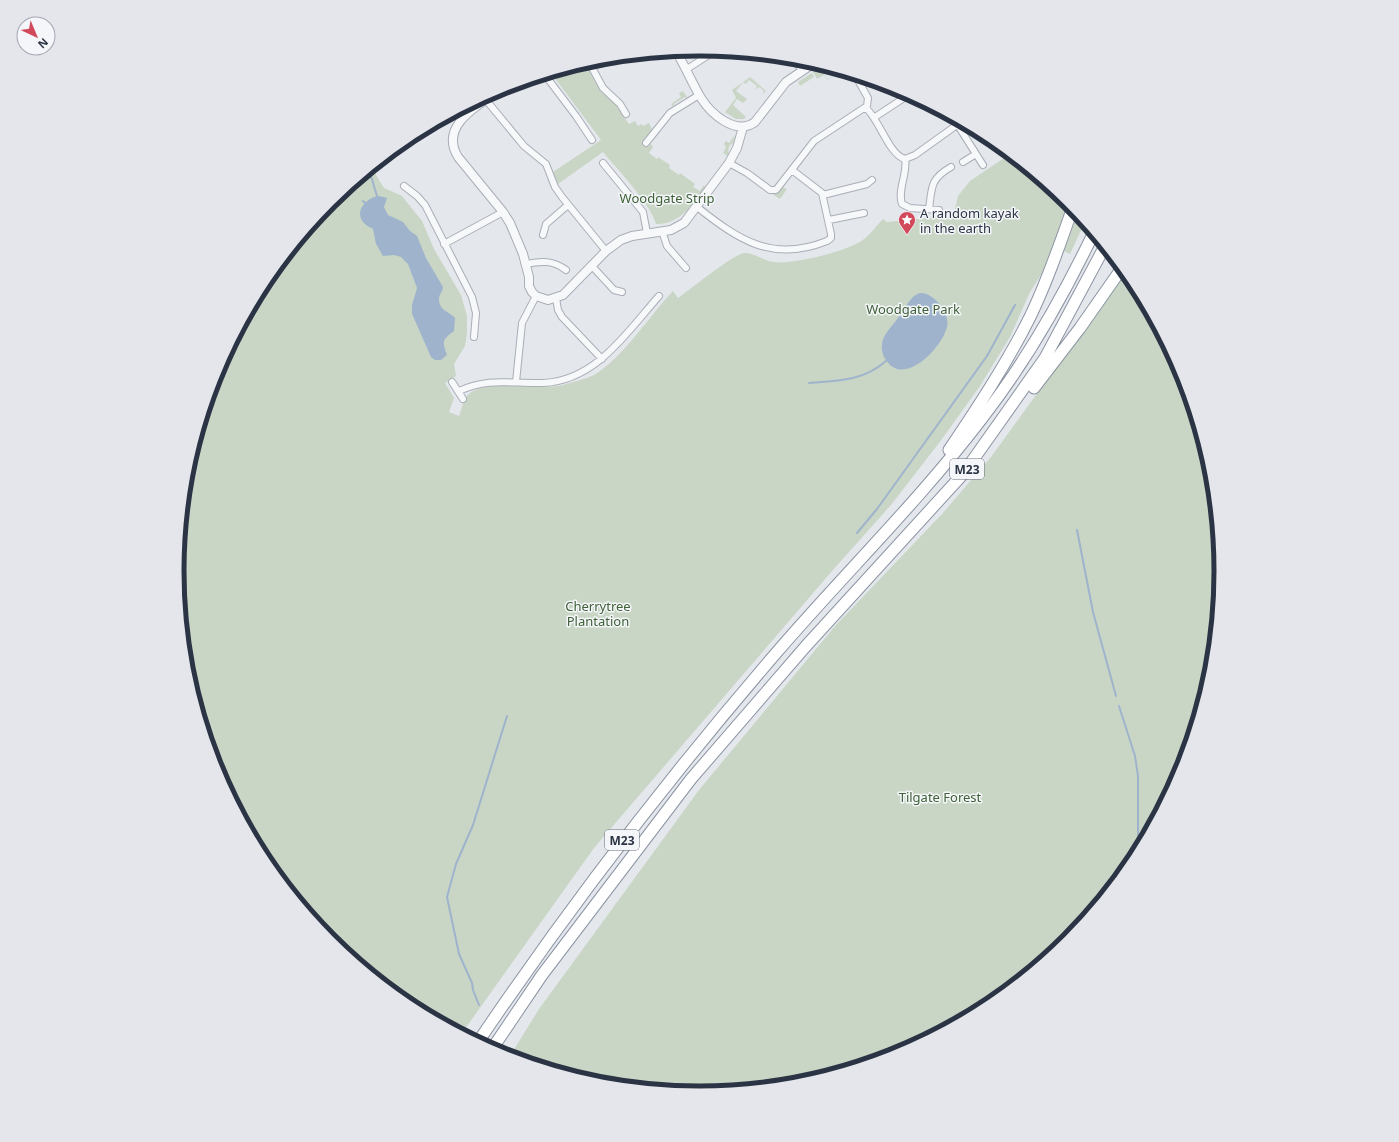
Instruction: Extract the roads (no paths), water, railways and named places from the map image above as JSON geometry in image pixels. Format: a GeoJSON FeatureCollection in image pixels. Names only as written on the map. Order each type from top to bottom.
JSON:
{"type":"FeatureCollection","features":[{"type":"Feature","properties":{"kind":"highway","name":"M23"},"geometry":{"type":"LineString","coordinates":[[912,503],[969,420],[1021,334],[1043,288],[1070,214]]}},
{"type":"Feature","properties":{"kind":"highway","name":"M23"},"geometry":{"type":"LineString","coordinates":[[481,1037],[527,969],[621,842],[695,749],[780,649],[912,503],[984,417],[1020,365],[1049,319],[1092,237]]}},
{"type":"Feature","properties":{"kind":"highway","name":"M23"},"geometry":{"type":"LineString","coordinates":[[963,474],[1026,388],[1045,358],[1103,250]]}},
{"type":"Feature","properties":{"kind":"highway","name":"M23"},"geometry":{"type":"LineString","coordinates":[[495,1044],[542,975],[691,779],[806,646],[963,474],[1063,351],[1119,272]]}},
{"type":"Feature","properties":{"kind":"street"},"geometry":{"type":"LineString","coordinates":[[686,69],[706,56]]}},
{"type":"Feature","properties":{"kind":"street"},"geometry":{"type":"LineString","coordinates":[[679,57],[699,95],[706,105],[732,126],[743,127],[755,122],[781,86],[807,68]]}},
{"type":"Feature","properties":{"kind":"street"},"geometry":{"type":"LineString","coordinates":[[799,66],[802,71]]}},
{"type":"Feature","properties":{"kind":"street"},"geometry":{"type":"LineString","coordinates":[[592,68],[603,88],[620,104],[626,114]]}},
{"type":"Feature","properties":{"kind":"street"},"geometry":{"type":"LineString","coordinates":[[548,79],[592,140]]}},
{"type":"Feature","properties":{"kind":"street"},"geometry":{"type":"LineString","coordinates":[[729,163],[747,172],[773,190],[780,186],[814,141],[866,108],[868,98],[858,81]]}},
{"type":"Feature","properties":{"kind":"street"},"geometry":{"type":"LineString","coordinates":[[646,143],[670,113],[699,95]]}},
{"type":"Feature","properties":{"kind":"street"},"geometry":{"type":"LineString","coordinates":[[875,117],[904,98]]}},
{"type":"Feature","properties":{"kind":"street"},"geometry":{"type":"LineString","coordinates":[[487,102],[524,146],[546,164],[555,187],[606,251]]}},
{"type":"Feature","properties":{"kind":"street"},"geometry":{"type":"LineString","coordinates":[[478,106],[458,122],[453,134],[454,147],[458,157],[504,214],[516,234],[526,264],[529,286],[536,296],[548,300],[556,298],[567,292],[591,265],[606,251],[627,237],[676,229],[681,225],[697,207],[729,163],[737,148],[743,127]]}},
{"type":"Feature","properties":{"kind":"street"},"geometry":{"type":"LineString","coordinates":[[866,108],[875,117],[895,152],[905,158],[915,155],[957,125]]}},
{"type":"Feature","properties":{"kind":"street"},"geometry":{"type":"LineString","coordinates":[[962,128],[983,165]]}},
{"type":"Feature","properties":{"kind":"street"},"geometry":{"type":"LineString","coordinates":[[963,162],[976,154]]}},
{"type":"Feature","properties":{"kind":"street"},"geometry":{"type":"LineString","coordinates":[[905,158],[906,170],[901,202],[907,207],[939,210]]}},
{"type":"Feature","properties":{"kind":"street"},"geometry":{"type":"LineString","coordinates":[[603,163],[643,212],[648,233]]}},
{"type":"Feature","properties":{"kind":"street"},"geometry":{"type":"LineString","coordinates":[[929,209],[933,182],[938,175],[951,167]]}},
{"type":"Feature","properties":{"kind":"street"},"geometry":{"type":"LineString","coordinates":[[697,207],[725,230],[740,238],[769,248],[783,250],[800,248],[829,240],[832,236],[823,195],[792,170]]}},
{"type":"Feature","properties":{"kind":"street"},"geometry":{"type":"LineString","coordinates":[[823,195],[867,184],[872,180]]}},
{"type":"Feature","properties":{"kind":"street"},"geometry":{"type":"LineString","coordinates":[[404,186],[417,196],[425,205],[444,244],[468,287],[476,313],[474,337]]}},
{"type":"Feature","properties":{"kind":"street"},"geometry":{"type":"LineString","coordinates":[[543,235],[546,224],[568,205]]}},
{"type":"Feature","properties":{"kind":"street"},"geometry":{"type":"LineString","coordinates":[[829,220],[864,213]]}},
{"type":"Feature","properties":{"kind":"street"},"geometry":{"type":"LineString","coordinates":[[444,244],[504,214]]}},
{"type":"Feature","properties":{"kind":"street"},"geometry":{"type":"LineString","coordinates":[[662,232],[667,246],[686,268]]}},
{"type":"Feature","properties":{"kind":"street"},"geometry":{"type":"LineString","coordinates":[[526,264],[547,261],[557,264],[566,270]]}},
{"type":"Feature","properties":{"kind":"street"},"geometry":{"type":"LineString","coordinates":[[591,265],[614,290],[622,292]]}},
{"type":"Feature","properties":{"kind":"street"},"geometry":{"type":"LineString","coordinates":[[516,382],[522,323],[536,296]]}},
{"type":"Feature","properties":{"kind":"street"},"geometry":{"type":"LineString","coordinates":[[459,391],[484,382],[543,383],[565,380],[588,370],[602,359],[660,296]]}},
{"type":"Feature","properties":{"kind":"street"},"geometry":{"type":"LineString","coordinates":[[556,298],[558,310],[562,317],[602,359]]}},
{"type":"Feature","properties":{"kind":"street"},"geometry":{"type":"LineString","coordinates":[[452,382],[463,399]]}},
{"type":"Feature","properties":{"kind":"water"},"geometry":{"type":"Polygon","coordinates":[[[379,196],[387,198],[384,207],[388,215],[403,222],[410,231],[417,236],[426,258],[443,287],[439,297],[439,303],[442,308],[455,318],[454,331],[444,341],[444,347],[447,355],[441,360],[435,360],[431,357],[412,314],[412,305],[417,288],[408,264],[401,257],[394,255],[383,256],[376,244],[373,229],[364,223],[361,217],[361,209],[364,205],[371,199],[379,196]]]}},
{"type":"Feature","properties":{"kind":"water"},"geometry":{"type":"Polygon","coordinates":[[[920,293],[930,296],[940,304],[944,310],[948,321],[945,334],[935,349],[921,362],[913,367],[897,369],[889,364],[884,357],[882,350],[883,339],[911,299],[920,293]]]}},
{"type":"Feature","properties":{"kind":"waterway"},"geometry":{"type":"LineString","coordinates":[[371,175],[377,196]]}},
{"type":"Feature","properties":{"kind":"waterway"},"geometry":{"type":"LineString","coordinates":[[857,533],[877,509],[987,356],[1015,305]]}},
{"type":"Feature","properties":{"kind":"waterway"},"geometry":{"type":"LineString","coordinates":[[809,383],[850,379],[868,373],[886,361]]}},
{"type":"Feature","properties":{"kind":"waterway"},"geometry":{"type":"LineString","coordinates":[[1077,530],[1093,612],[1116,696]]}},
{"type":"Feature","properties":{"kind":"waterway"},"geometry":{"type":"LineString","coordinates":[[1119,706],[1135,756],[1138,776],[1138,841]]}},
{"type":"Feature","properties":{"kind":"waterway"},"geometry":{"type":"LineString","coordinates":[[479,1005],[472,983],[459,954],[447,897],[456,864],[473,825],[507,716]]}},
{"type":"Feature","properties":{"kind":"place","name":"A random kayak in the earth"},"geometry":{"type":"Point","coordinates":[907,235]}},
{"type":"Feature","properties":{"kind":"park label","name":"Woodgate Strip"},"geometry":{"type":"Point","coordinates":[667,198]}},
{"type":"Feature","properties":{"kind":"park label","name":"Woodgate Park"},"geometry":{"type":"Point","coordinates":[913,309]}},
{"type":"Feature","properties":{"kind":"park label","name":"Cherrytree Plantation"},"geometry":{"type":"Point","coordinates":[598,614]}},
{"type":"Feature","properties":{"kind":"park label","name":"Tilgate Forest"},"geometry":{"type":"Point","coordinates":[940,797]}}]}
